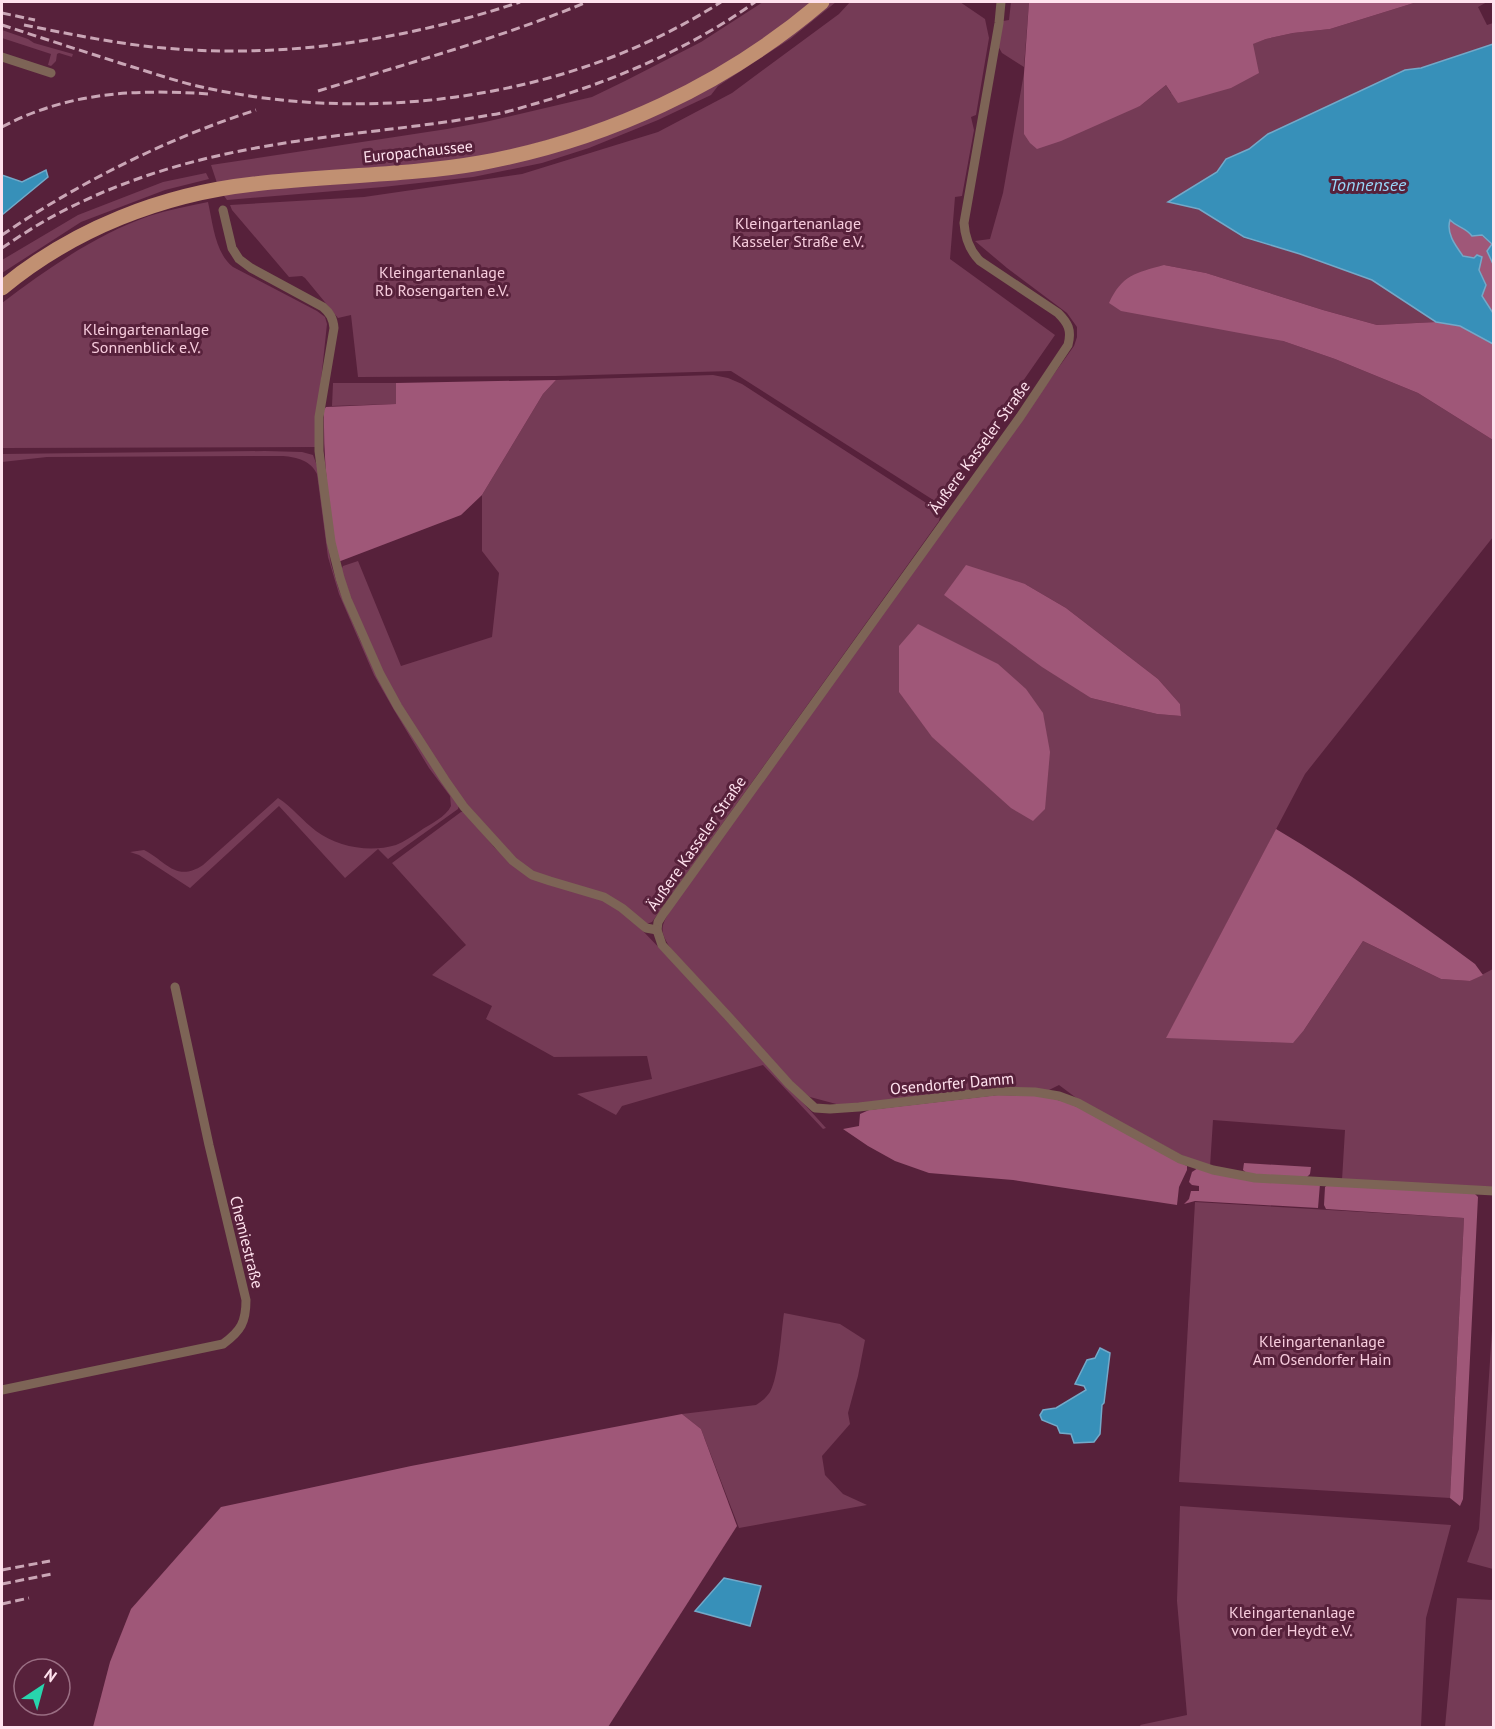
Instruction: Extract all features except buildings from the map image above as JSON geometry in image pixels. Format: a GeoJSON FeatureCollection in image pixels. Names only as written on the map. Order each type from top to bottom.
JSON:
{"type":"FeatureCollection","features":[{"type":"Feature","properties":{"kind":"main road","name":"Europachaussee"},"geometry":{"type":"LineString","coordinates":[[2,288],[49,254],[93,229],[181,197],[252,184],[416,171],[479,163],[528,153],[582,137],[636,117],[705,83],[774,39],[822,2]]}},
{"type":"Feature","properties":{"kind":"street","name":"Äußere Kasseler Straße"},"geometry":{"type":"LineString","coordinates":[[223,210],[232,248],[239,259],[251,268],[323,307],[330,313],[333,320],[334,328],[319,417],[320,451],[331,542],[347,599],[380,674],[398,706],[464,807],[513,861],[532,875],[604,897],[622,908],[646,928],[657,930],[658,922],[663,914],[1020,417],[1068,345],[1071,332],[1066,321],[1058,313],[980,261],[970,249],[964,231],[1001,2]]}},
{"type":"Feature","properties":{"kind":"street"},"geometry":{"type":"LineString","coordinates":[[2,57],[51,73]]}},
{"type":"Feature","properties":{"kind":"street","name":"Osendorfer Damm"},"geometry":{"type":"LineString","coordinates":[[657,930],[662,945],[789,1084],[815,1108],[859,1107],[996,1091],[1035,1092],[1059,1096],[1078,1103],[1180,1159],[1213,1170],[1255,1178],[1494,1191]]}},
{"type":"Feature","properties":{"kind":"street","name":"Chemiestraße"},"geometry":{"type":"LineString","coordinates":[[2,1390],[223,1344],[237,1334],[246,1315],[246,1300],[206,1133],[175,987]]}},
{"type":"Feature","properties":{"kind":"green space"},"geometry":{"type":"Polygon","coordinates":[[[763,2],[814,2],[788,23],[703,79],[605,124],[479,159],[217,183],[211,165],[447,129],[592,97],[701,42],[763,2]]]}},
{"type":"Feature","properties":{"kind":"green space"},"geometry":{"type":"Polygon","coordinates":[[[829,2],[836,2],[790,39],[718,86],[711,95],[658,120],[589,148],[542,163],[473,177],[383,187],[227,200],[222,193],[398,178],[631,124],[829,2]]]}},
{"type":"Feature","properties":{"kind":"green space","name":"Kleingartenanlage Kasseler Straße e.V."},"geometry":{"type":"Polygon","coordinates":[[[850,2],[960,2],[985,19],[989,38],[976,115],[971,117],[974,130],[962,196],[955,197],[950,259],[1055,335],[938,503],[731,371],[556,376],[358,377],[351,315],[338,318],[305,278],[302,276],[289,277],[230,205],[364,197],[522,174],[658,132],[732,93],[839,14],[850,2]]]}},
{"type":"Feature","properties":{"kind":"green space"},"geometry":{"type":"Polygon","coordinates":[[[1011,2],[1029,2],[1024,67],[1002,53],[998,46],[1003,21],[1009,20],[1011,2]]]}},
{"type":"Feature","properties":{"kind":"green space"},"geometry":{"type":"Polygon","coordinates":[[[1417,2],[1487,2],[1478,7],[1487,25],[1493,23],[1493,44],[1421,68],[1405,70],[1268,134],[1249,149],[1226,159],[1218,172],[1169,202],[1199,209],[1244,238],[1300,254],[1372,280],[1436,322],[1377,325],[1206,273],[1164,265],[1283,341],[1335,359],[1418,393],[1493,440],[1493,537],[1305,774],[1167,1037],[1304,1030],[1363,941],[1441,979],[1470,981],[1493,969],[1493,1187],[1342,1180],[1345,1130],[1213,1120],[1210,1167],[1191,1160],[1079,1100],[1059,1085],[1047,1091],[840,1105],[810,1097],[798,1088],[671,949],[664,937],[663,927],[673,906],[1074,346],[1077,327],[1067,313],[975,241],[990,239],[1003,193],[1024,73],[1024,134],[1140,106],[1166,85],[1171,93],[1252,44],[1266,39],[1330,29],[1417,2]],[[1025,584],[1091,698],[1157,714],[1181,716],[1180,704],[1158,679],[1066,608],[1025,584]]]}},
{"type":"Feature","properties":{"kind":"green space"},"geometry":{"type":"Polygon","coordinates":[[[2,30],[34,43],[73,54],[72,57],[59,53],[56,61],[51,66],[48,65],[51,54],[2,38],[2,30]]]}},
{"type":"Feature","properties":{"kind":"green space"},"geometry":{"type":"Polygon","coordinates":[[[206,173],[209,179],[165,190],[81,222],[2,273],[2,260],[78,215],[163,182],[206,173]]]}},
{"type":"Feature","properties":{"kind":"green space","name":"Kleingartenanlage Sonnenblick e.V."},"geometry":{"type":"Polygon","coordinates":[[[208,202],[218,246],[233,267],[325,317],[327,324],[317,418],[317,447],[2,448],[2,303],[54,266],[110,233],[149,216],[208,202]]]}},
{"type":"Feature","properties":{"kind":"green space"},"geometry":{"type":"Polygon","coordinates":[[[713,375],[742,384],[934,508],[940,516],[939,521],[652,922],[647,924],[628,909],[546,878],[517,861],[458,794],[385,676],[341,570],[343,566],[358,561],[401,666],[492,637],[499,573],[482,551],[482,495],[543,394],[556,380],[713,375]]]}},
{"type":"Feature","properties":{"kind":"green space"},"geometry":{"type":"Polygon","coordinates":[[[333,383],[396,383],[396,404],[332,406],[333,383]]]}},
{"type":"Feature","properties":{"kind":"green space"},"geometry":{"type":"Polygon","coordinates":[[[302,452],[313,455],[319,471],[331,564],[339,590],[361,642],[459,805],[458,809],[388,859],[378,849],[345,878],[279,806],[190,888],[139,855],[130,852],[144,850],[178,871],[194,870],[203,865],[278,798],[325,837],[344,845],[365,848],[399,844],[437,820],[451,806],[450,796],[429,768],[374,675],[339,594],[328,557],[317,474],[303,460],[283,456],[47,457],[2,462],[2,454],[302,452]]]}},
{"type":"Feature","properties":{"kind":"green space"},"geometry":{"type":"Polygon","coordinates":[[[461,812],[465,812],[494,847],[511,863],[597,897],[618,909],[641,929],[719,1010],[826,1128],[823,1129],[763,1065],[622,1106],[616,1115],[577,1094],[652,1079],[647,1056],[554,1057],[486,1019],[492,1006],[432,975],[466,945],[392,863],[461,812]]]}},
{"type":"Feature","properties":{"kind":"green space","name":"Kleingartenanlage Am Osendorfer Hain"},"geometry":{"type":"Polygon","coordinates":[[[1195,1202],[1464,1218],[1450,1498],[1179,1482],[1195,1202]]]}},
{"type":"Feature","properties":{"kind":"green space"},"geometry":{"type":"Polygon","coordinates":[[[784,1313],[840,1324],[865,1340],[848,1413],[850,1424],[822,1456],[825,1475],[843,1494],[867,1505],[739,1528],[701,1429],[682,1414],[756,1405],[765,1398],[776,1376],[784,1313]]]}},
{"type":"Feature","properties":{"kind":"green space"},"geometry":{"type":"Polygon","coordinates":[[[1493,1315],[1494,1569],[1467,1562],[1479,1529],[1493,1315]]]}},
{"type":"Feature","properties":{"kind":"green space","name":"Kleingartenanlage von der Heydt e.V."},"geometry":{"type":"Polygon","coordinates":[[[1180,1506],[1451,1525],[1426,1618],[1421,1727],[1141,1727],[1140,1725],[1187,1715],[1177,1601],[1180,1506]]]}},
{"type":"Feature","properties":{"kind":"green space"},"geometry":{"type":"Polygon","coordinates":[[[1457,1598],[1493,1600],[1493,1727],[1445,1727],[1457,1598]]]}},
{"type":"Feature","properties":{"kind":"shaded area"},"geometry":{"type":"Polygon","coordinates":[[[1029,2],[1417,2],[1330,29],[1293,33],[1253,44],[1259,73],[1231,88],[1178,103],[1166,85],[1140,106],[1061,141],[1037,149],[1024,134],[1024,73],[1029,2]]]}},
{"type":"Feature","properties":{"kind":"shaded area"},"geometry":{"type":"Polygon","coordinates":[[[1450,220],[1472,236],[1481,235],[1492,244],[1487,251],[1493,264],[1493,313],[1482,296],[1486,285],[1474,258],[1463,256],[1452,239],[1449,230],[1450,220]]]}},
{"type":"Feature","properties":{"kind":"shaded area"},"geometry":{"type":"Polygon","coordinates":[[[1164,265],[1206,273],[1377,325],[1436,322],[1460,326],[1493,344],[1493,440],[1418,393],[1335,359],[1283,341],[1121,311],[1109,303],[1119,286],[1130,276],[1164,265]]]}},
{"type":"Feature","properties":{"kind":"shaded area"},"geometry":{"type":"Polygon","coordinates":[[[556,380],[543,394],[482,495],[461,515],[338,562],[326,467],[324,410],[326,407],[396,404],[396,383],[556,380]]]}},
{"type":"Feature","properties":{"kind":"shaded area"},"geometry":{"type":"Polygon","coordinates":[[[966,565],[1025,584],[1066,608],[1158,679],[1180,704],[1181,716],[1157,714],[1091,698],[1042,667],[944,595],[966,565]]]}},
{"type":"Feature","properties":{"kind":"shaded area"},"geometry":{"type":"Polygon","coordinates":[[[918,624],[998,664],[1026,689],[1043,713],[1050,752],[1045,809],[1033,821],[1011,808],[932,737],[899,692],[899,646],[918,624]]]}},
{"type":"Feature","properties":{"kind":"shaded area"},"geometry":{"type":"Polygon","coordinates":[[[1276,829],[1402,911],[1475,964],[1483,975],[1470,981],[1441,979],[1363,941],[1293,1043],[1166,1038],[1276,829]]]}},
{"type":"Feature","properties":{"kind":"shaded area"},"geometry":{"type":"Polygon","coordinates":[[[998,1095],[1043,1096],[1065,1102],[1087,1111],[1187,1166],[1179,1187],[1177,1205],[1013,1180],[929,1173],[895,1161],[843,1129],[859,1126],[860,1114],[869,1110],[998,1095]]]}},
{"type":"Feature","properties":{"kind":"shaded area"},"geometry":{"type":"Polygon","coordinates":[[[1244,1163],[1311,1167],[1310,1174],[1306,1178],[1248,1174],[1243,1170],[1244,1163]]]}},
{"type":"Feature","properties":{"kind":"shaded area"},"geometry":{"type":"Polygon","coordinates":[[[1198,1168],[1320,1184],[1318,1208],[1195,1201],[1184,1204],[1189,1199],[1191,1191],[1199,1191],[1199,1186],[1189,1182],[1192,1172],[1198,1168]]]}},
{"type":"Feature","properties":{"kind":"shaded area"},"geometry":{"type":"Polygon","coordinates":[[[1330,1183],[1474,1193],[1478,1197],[1463,1499],[1460,1506],[1450,1498],[1464,1218],[1326,1209],[1324,1205],[1325,1187],[1330,1183]]]}},
{"type":"Feature","properties":{"kind":"shaded area"},"geometry":{"type":"Polygon","coordinates":[[[682,1414],[701,1429],[737,1526],[608,1727],[93,1727],[110,1662],[131,1609],[221,1507],[411,1466],[682,1414]]]}},
{"type":"Feature","properties":{"kind":"water","name":"Tonnensee"},"geometry":{"type":"Polygon","coordinates":[[[1493,44],[1493,264],[1487,251],[1492,244],[1482,235],[1472,236],[1450,220],[1449,230],[1463,256],[1482,257],[1479,270],[1486,285],[1482,296],[1493,313],[1493,344],[1460,326],[1436,322],[1372,280],[1244,237],[1199,209],[1168,202],[1217,172],[1226,159],[1249,149],[1268,134],[1405,70],[1421,68],[1493,44]]]}},
{"type":"Feature","properties":{"kind":"water"},"geometry":{"type":"Polygon","coordinates":[[[46,170],[48,177],[2,215],[2,175],[22,182],[46,170]]]}},
{"type":"Feature","properties":{"kind":"water"},"geometry":{"type":"Polygon","coordinates":[[[1100,1348],[1110,1353],[1100,1434],[1094,1442],[1074,1443],[1071,1434],[1060,1433],[1057,1426],[1042,1420],[1040,1415],[1043,1410],[1056,1408],[1086,1390],[1084,1386],[1075,1384],[1087,1360],[1095,1358],[1100,1348]]]}},
{"type":"Feature","properties":{"kind":"water"},"geometry":{"type":"Polygon","coordinates":[[[724,1578],[761,1586],[750,1626],[695,1611],[724,1578]]]}},
{"type":"Feature","properties":{"kind":"railway"},"geometry":{"type":"LineString","coordinates":[[24,25],[146,46],[209,51],[254,51],[299,48],[389,36],[433,27],[520,2]]}},
{"type":"Feature","properties":{"kind":"railway"},"geometry":{"type":"LineString","coordinates":[[318,91],[488,39],[587,2]]}},
{"type":"Feature","properties":{"kind":"railway"},"geometry":{"type":"LineString","coordinates":[[2,25],[197,86],[263,98],[331,103],[399,103],[467,95],[534,82],[600,62],[662,35],[721,2]]}},
{"type":"Feature","properties":{"kind":"railway"},"geometry":{"type":"LineString","coordinates":[[2,248],[68,208],[130,182],[195,161],[285,143],[496,114],[563,95],[621,74],[677,49],[704,35],[755,2]]}},
{"type":"Feature","properties":{"kind":"railway"},"geometry":{"type":"LineString","coordinates":[[2,13],[35,20]]}},
{"type":"Feature","properties":{"kind":"railway"},"geometry":{"type":"LineString","coordinates":[[2,127],[27,115],[77,100],[128,93],[209,94]]}},
{"type":"Feature","properties":{"kind":"railway"},"geometry":{"type":"LineString","coordinates":[[2,235],[62,197],[124,164],[189,134],[256,110]]}},
{"type":"Feature","properties":{"kind":"railway"},"geometry":{"type":"LineString","coordinates":[[2,1570],[50,1561]]}},
{"type":"Feature","properties":{"kind":"railway"},"geometry":{"type":"LineString","coordinates":[[2,1584],[52,1574]]}},
{"type":"Feature","properties":{"kind":"railway"},"geometry":{"type":"LineString","coordinates":[[2,1604],[29,1598]]}},
{"type":"Feature","properties":{"kind":"park label","name":"Kleingartenanlage Rb Rosengarten e.V."},"geometry":{"type":"Point","coordinates":[442,281]}}]}
